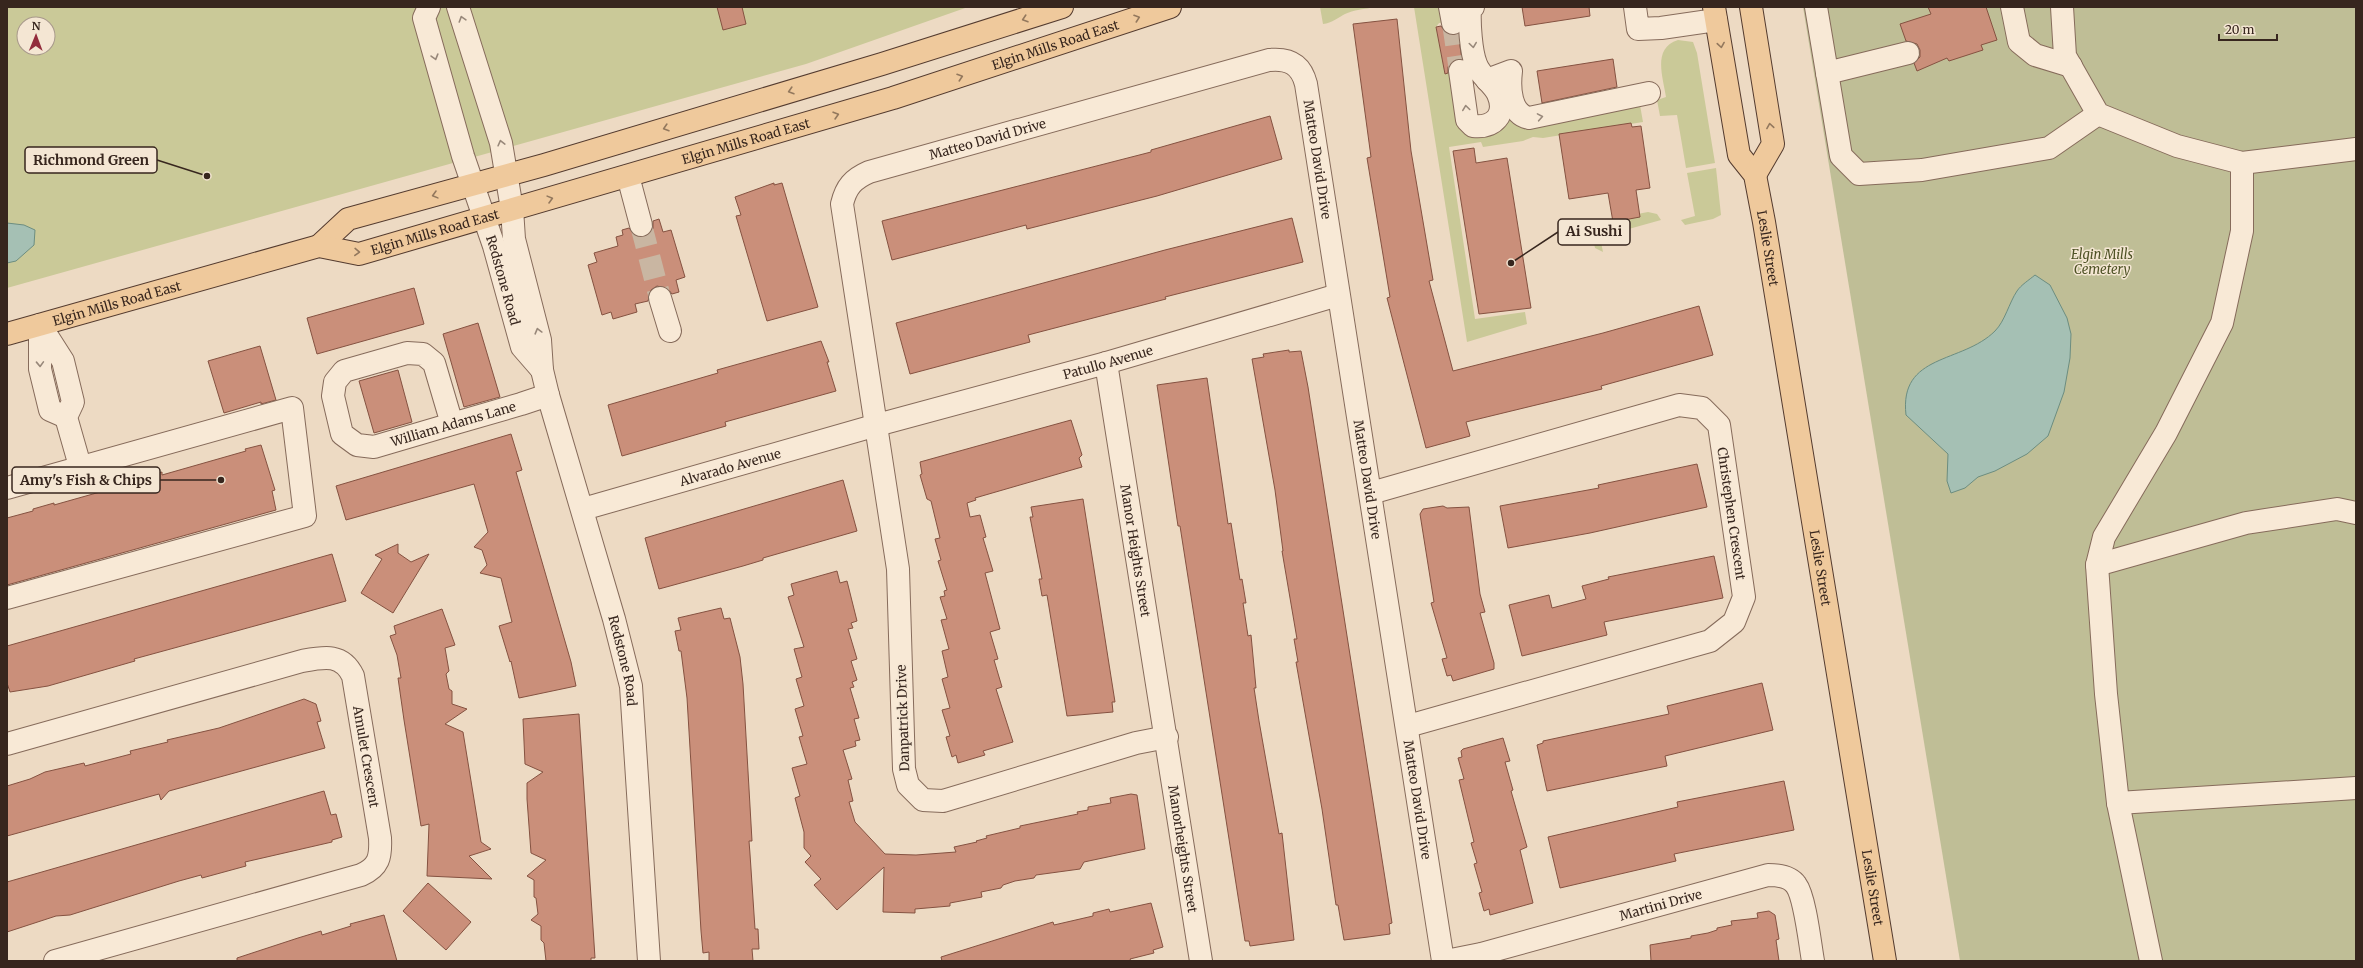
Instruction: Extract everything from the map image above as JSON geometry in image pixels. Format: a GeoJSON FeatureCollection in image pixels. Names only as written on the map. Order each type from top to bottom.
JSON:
{"type":"FeatureCollection","features":[{"type":"Feature","properties":{"kind":"main road","name":"Elgin Mills Road East"},"geometry":{"type":"LineString","coordinates":[[7,334],[318,246],[348,219],[472,185],[836,78],[1062,7]]}},
{"type":"Feature","properties":{"kind":"main road","name":"Elgin Mills Road East"},"geometry":{"type":"LineString","coordinates":[[318,246],[359,254],[894,98],[1170,7]]}},
{"type":"Feature","properties":{"kind":"main road"},"geometry":{"type":"LineString","coordinates":[[1751,7],[1773,144],[1755,175]]}},
{"type":"Feature","properties":{"kind":"main road","name":"Leslie Street"},"geometry":{"type":"LineString","coordinates":[[1715,13],[1739,155],[1755,175],[1885,961]]}},
{"type":"Feature","properties":{"kind":"street","name":"Redstone Road"},"geometry":{"type":"LineString","coordinates":[[429,7],[424,18],[472,185],[494,246],[522,347],[542,370]]}},
{"type":"Feature","properties":{"kind":"street","name":"Redstone Road"},"geometry":{"type":"LineString","coordinates":[[458,7],[501,143],[512,209],[514,239],[540,340],[542,370],[548,395],[583,509],[622,646],[631,686],[650,961]]}},
{"type":"Feature","properties":{"kind":"street"},"geometry":{"type":"LineString","coordinates":[[1460,71],[1467,120],[1473,126],[1484,127],[1491,125],[1497,119],[1500,107],[1498,93],[1476,64],[1470,18],[1470,9],[1473,7]]}},
{"type":"Feature","properties":{"kind":"street"},"geometry":{"type":"LineString","coordinates":[[1635,7],[1638,29],[1661,28],[1715,13]]}},
{"type":"Feature","properties":{"kind":"street"},"geometry":{"type":"LineString","coordinates":[[1816,7],[1841,156],[1859,174],[1922,170],[2049,148],[2098,114]]}},
{"type":"Feature","properties":{"kind":"street"},"geometry":{"type":"LineString","coordinates":[[2012,7],[2019,42],[2035,55],[2071,66]]}},
{"type":"Feature","properties":{"kind":"street"},"geometry":{"type":"LineString","coordinates":[[2062,7],[2065,56],[2098,114],[2177,146],[2242,163],[2356,149]]}},
{"type":"Feature","properties":{"kind":"street"},"geometry":{"type":"LineString","coordinates":[[1827,73],[1908,53]]}},
{"type":"Feature","properties":{"kind":"street","name":"Matteo David Drive"},"geometry":{"type":"LineString","coordinates":[[877,425],[842,214],[844,196],[856,178],[869,172],[1269,60],[1280,59],[1291,62],[1299,68],[1306,84],[1338,295],[1408,726],[1443,961]]}},
{"type":"Feature","properties":{"kind":"street"},"geometry":{"type":"LineString","coordinates":[[1487,80],[1511,71],[1510,80],[1515,109],[1522,116],[1529,118],[1649,93]]}},
{"type":"Feature","properties":{"kind":"street"},"geometry":{"type":"LineString","coordinates":[[2151,961],[2118,803],[2106,694],[2097,565],[2104,537],[2166,433],[2222,323],[2242,231],[2242,163]]}},
{"type":"Feature","properties":{"kind":"street"},"geometry":{"type":"LineString","coordinates":[[628,176],[641,225]]}},
{"type":"Feature","properties":{"kind":"street","name":"Patullo Avenue"},"geometry":{"type":"LineString","coordinates":[[877,425],[1106,363],[1338,295]]}},
{"type":"Feature","properties":{"kind":"street"},"geometry":{"type":"LineString","coordinates":[[660,298],[670,331]]}},
{"type":"Feature","properties":{"kind":"street"},"geometry":{"type":"LineString","coordinates":[[40,325],[63,361],[73,402],[66,417],[80,466]]}},
{"type":"Feature","properties":{"kind":"street","name":"William Adams Lane"},"geometry":{"type":"LineString","coordinates":[[452,424],[434,363],[423,354],[408,353],[344,371],[335,382],[333,396],[342,434],[357,445],[374,447],[452,424],[548,395]]}},
{"type":"Feature","properties":{"kind":"street","name":"Manor Heights Street"},"geometry":{"type":"LineString","coordinates":[[1106,363],[1167,737]]}},
{"type":"Feature","properties":{"kind":"street","name":"Christephen Crescent"},"geometry":{"type":"LineString","coordinates":[[1371,493],[1679,405],[1702,408],[1718,425],[1744,597],[1734,622],[1710,641],[1408,726]]}},
{"type":"Feature","properties":{"kind":"street"},"geometry":{"type":"LineString","coordinates":[[7,488],[80,466],[292,408],[305,516],[7,598]]}},
{"type":"Feature","properties":{"kind":"street","name":"Alvarado Avenue"},"geometry":{"type":"LineString","coordinates":[[583,509],[877,425]]}},
{"type":"Feature","properties":{"kind":"street","name":"Danpatrick Drive"},"geometry":{"type":"LineString","coordinates":[[877,425],[898,569],[904,769],[905,777],[912,790],[923,800],[933,802],[943,800],[1136,743],[1167,737]]}},
{"type":"Feature","properties":{"kind":"street"},"geometry":{"type":"LineString","coordinates":[[2097,565],[2246,523],[2337,509],[2356,512]]}},
{"type":"Feature","properties":{"kind":"street","name":"Amulet Crescent"},"geometry":{"type":"LineString","coordinates":[[7,744],[302,661],[332,658],[341,660],[349,667],[353,676],[380,838],[380,859],[377,866],[361,876],[55,961]]}},
{"type":"Feature","properties":{"kind":"street","name":"Manorheights Street"},"geometry":{"type":"LineString","coordinates":[[1167,737],[1201,961]]}},
{"type":"Feature","properties":{"kind":"street"},"geometry":{"type":"LineString","coordinates":[[2118,803],[2356,788]]}},
{"type":"Feature","properties":{"kind":"street","name":"Martini Drive"},"geometry":{"type":"LineString","coordinates":[[1446,961],[1481,954],[1768,875],[1786,877],[1797,885],[1801,898],[1813,961]]}},
{"type":"Feature","properties":{"kind":"shaded area"},"geometry":{"type":"Polygon","coordinates":[[[7,7],[968,7],[806,64],[7,288],[7,7]]]}},
{"type":"Feature","properties":{"kind":"shaded area"},"geometry":{"type":"Polygon","coordinates":[[[1320,7],[1375,7],[1348,13],[1323,24],[1320,7]]]}},
{"type":"Feature","properties":{"kind":"shaded area"},"geometry":{"type":"Polygon","coordinates":[[[1414,7],[1445,7],[1447,22],[1439,23],[1436,27],[1445,73],[1455,72],[1459,113],[1504,118],[1640,105],[1643,122],[1543,138],[1533,137],[1523,141],[1483,147],[1481,142],[1449,147],[1475,319],[1525,312],[1527,324],[1467,342],[1414,7]]]}},
{"type":"Feature","properties":{"kind":"shaded area"},"geometry":{"type":"Polygon","coordinates":[[[1678,40],[1693,42],[1697,53],[1715,163],[1686,168],[1677,115],[1660,116],[1657,100],[1666,97],[1661,64],[1662,56],[1665,49],[1670,44],[1678,40]]]}},
{"type":"Feature","properties":{"kind":"shaded area"},"geometry":{"type":"Polygon","coordinates":[[[1716,168],[1721,215],[1713,219],[1685,225],[1681,220],[1695,216],[1687,173],[1716,168]]]}},
{"type":"Feature","properties":{"kind":"shaded area"},"geometry":{"type":"Polygon","coordinates":[[[1648,212],[1657,214],[1661,220],[1600,237],[1603,252],[1595,248],[1591,229],[1595,222],[1648,212]]]}},
{"type":"Feature","properties":{"kind":"shaded area"},"geometry":{"type":"Polygon","coordinates":[[[7,223],[24,225],[35,230],[34,245],[16,261],[7,263],[7,223]]]}},
{"type":"Feature","properties":{"kind":"shaded area"},"geometry":{"type":"Polygon","coordinates":[[[2035,275],[2050,285],[2067,318],[2071,334],[2070,358],[2064,392],[2048,436],[2027,454],[1995,471],[1978,477],[1965,488],[1951,493],[1947,481],[1948,454],[1906,415],[1906,395],[1912,380],[1922,370],[1936,362],[1981,342],[1995,331],[2002,322],[2017,291],[2035,275]]]}},
{"type":"Feature","properties":{"kind":"green space","name":"Elgin Mills Cemetery"},"geometry":{"type":"Polygon","coordinates":[[[1803,7],[2356,7],[2356,961],[1960,961],[1803,7]]]}},
{"type":"Feature","properties":{"kind":"building"},"geometry":{"type":"Polygon","coordinates":[[[717,7],[742,7],[746,24],[723,30],[717,7]]]}},
{"type":"Feature","properties":{"kind":"building"},"geometry":{"type":"Polygon","coordinates":[[[1522,7],[1589,7],[1590,16],[1525,26],[1522,7]]]}},
{"type":"Feature","properties":{"kind":"building"},"geometry":{"type":"Polygon","coordinates":[[[1928,7],[1986,7],[1997,40],[1981,45],[1983,50],[1949,61],[1947,58],[1917,71],[1914,63],[1920,57],[1920,50],[1917,44],[1906,41],[1900,24],[1931,14],[1928,7]]]}},
{"type":"Feature","properties":{"kind":"building"},"geometry":{"type":"Polygon","coordinates":[[[1397,19],[1411,151],[1433,280],[1429,281],[1453,371],[1603,333],[1699,306],[1713,355],[1601,386],[1602,389],[1466,422],[1470,436],[1426,448],[1387,298],[1390,297],[1367,158],[1371,157],[1353,24],[1397,19]]]}},
{"type":"Feature","properties":{"kind":"building"},"geometry":{"type":"Polygon","coordinates":[[[1441,26],[1448,35],[1458,34],[1462,59],[1452,61],[1448,67],[1448,73],[1445,74],[1436,27],[1441,26]]]}},
{"type":"Feature","properties":{"kind":"building"},"geometry":{"type":"Polygon","coordinates":[[[1613,59],[1617,87],[1542,103],[1537,71],[1613,59]]]}},
{"type":"Feature","properties":{"kind":"building"},"geometry":{"type":"Polygon","coordinates":[[[1270,116],[1282,159],[1157,196],[1027,229],[1026,225],[892,260],[882,221],[1151,152],[1151,150],[1270,116]]]}},
{"type":"Feature","properties":{"kind":"building"},"geometry":{"type":"Polygon","coordinates":[[[1631,123],[1632,127],[1641,126],[1650,188],[1636,190],[1640,217],[1613,222],[1608,193],[1569,199],[1559,134],[1631,123]]]}},
{"type":"Feature","properties":{"kind":"building"},"geometry":{"type":"Polygon","coordinates":[[[1474,148],[1476,163],[1507,158],[1531,308],[1479,314],[1453,151],[1474,148]]]}},
{"type":"Feature","properties":{"kind":"building"},"geometry":{"type":"Polygon","coordinates":[[[774,183],[774,185],[782,183],[818,307],[767,321],[736,216],[741,215],[735,197],[774,183]]]}},
{"type":"Feature","properties":{"kind":"building"},"geometry":{"type":"Polygon","coordinates":[[[1292,218],[1303,262],[1165,297],[1166,299],[1028,335],[1030,342],[910,374],[896,323],[1165,250],[1292,218]]]}},
{"type":"Feature","properties":{"kind":"building"},"geometry":{"type":"Polygon","coordinates":[[[659,219],[663,232],[671,230],[685,277],[676,280],[679,292],[672,294],[668,289],[657,286],[651,290],[648,301],[635,304],[637,312],[613,319],[611,312],[602,315],[588,265],[597,262],[594,253],[618,246],[616,237],[623,235],[622,230],[629,228],[637,237],[645,237],[653,229],[653,221],[659,219]]]}},
{"type":"Feature","properties":{"kind":"building"},"geometry":{"type":"Polygon","coordinates":[[[414,288],[424,324],[317,354],[307,318],[414,288]]]}},
{"type":"Feature","properties":{"kind":"building"},"geometry":{"type":"Polygon","coordinates":[[[478,323],[500,397],[464,407],[443,334],[478,323]]]}},
{"type":"Feature","properties":{"kind":"building"},"geometry":{"type":"Polygon","coordinates":[[[821,341],[829,362],[827,362],[836,391],[725,422],[726,426],[622,456],[608,405],[718,373],[717,370],[821,341]]]}},
{"type":"Feature","properties":{"kind":"building"},"geometry":{"type":"Polygon","coordinates":[[[260,346],[276,400],[261,404],[261,402],[224,413],[208,361],[260,346]]]}},
{"type":"Feature","properties":{"kind":"building"},"geometry":{"type":"Polygon","coordinates":[[[1289,350],[1289,352],[1301,351],[1308,387],[1392,923],[1389,924],[1390,934],[1344,940],[1338,905],[1336,905],[1322,809],[1296,662],[1298,662],[1294,639],[1297,639],[1282,551],[1275,490],[1252,359],[1264,357],[1263,354],[1289,350]]]}},
{"type":"Feature","properties":{"kind":"building"},"geometry":{"type":"Polygon","coordinates":[[[398,370],[412,422],[374,433],[359,381],[398,370]]]}},
{"type":"Feature","properties":{"kind":"building"},"geometry":{"type":"Polygon","coordinates":[[[1207,378],[1228,524],[1231,523],[1240,580],[1242,579],[1246,603],[1243,603],[1248,636],[1251,635],[1256,688],[1254,688],[1259,721],[1279,834],[1282,833],[1294,940],[1250,946],[1249,941],[1245,941],[1180,526],[1178,526],[1157,385],[1207,378]]]}},
{"type":"Feature","properties":{"kind":"building"},"geometry":{"type":"Polygon","coordinates":[[[1071,420],[1082,455],[1079,458],[1082,467],[975,498],[976,500],[967,503],[970,517],[980,515],[986,537],[983,538],[993,571],[985,573],[1000,629],[990,632],[998,659],[994,660],[1002,687],[996,689],[1013,742],[983,751],[985,755],[958,763],[956,755],[952,757],[946,737],[950,736],[942,710],[950,708],[942,679],[948,677],[942,651],[949,649],[941,620],[947,619],[940,597],[945,596],[944,591],[947,590],[938,561],[941,560],[935,539],[940,538],[931,501],[927,499],[920,475],[922,474],[920,462],[1071,420]]]}},
{"type":"Feature","properties":{"kind":"building"},"geometry":{"type":"Polygon","coordinates":[[[511,434],[522,470],[516,472],[571,662],[576,686],[519,698],[511,661],[510,662],[499,626],[512,622],[501,578],[480,573],[487,565],[482,550],[474,547],[488,532],[474,484],[346,520],[336,486],[511,434]]]}},
{"type":"Feature","properties":{"kind":"building"},"geometry":{"type":"Polygon","coordinates":[[[261,445],[275,490],[272,491],[276,510],[7,585],[7,518],[33,511],[33,509],[54,503],[54,505],[146,479],[146,477],[162,472],[162,475],[246,451],[245,449],[261,445]]]}},
{"type":"Feature","properties":{"kind":"building"},"geometry":{"type":"Polygon","coordinates":[[[1697,464],[1707,507],[1590,533],[1508,548],[1500,506],[1599,488],[1598,485],[1697,464]]]}},
{"type":"Feature","properties":{"kind":"building"},"geometry":{"type":"Polygon","coordinates":[[[843,480],[857,531],[763,558],[763,560],[743,566],[659,589],[645,538],[843,480]]]}},
{"type":"Feature","properties":{"kind":"building"},"geometry":{"type":"Polygon","coordinates":[[[1083,499],[1115,702],[1112,702],[1113,712],[1067,716],[1047,595],[1042,596],[1039,579],[1042,579],[1030,517],[1033,517],[1031,507],[1083,499]]]}},
{"type":"Feature","properties":{"kind":"building"},"geometry":{"type":"Polygon","coordinates":[[[1443,506],[1447,508],[1469,507],[1480,594],[1485,612],[1480,613],[1494,663],[1494,669],[1453,681],[1451,675],[1447,676],[1442,659],[1447,658],[1431,603],[1434,602],[1420,514],[1423,509],[1443,506]]]}},
{"type":"Feature","properties":{"kind":"building"},"geometry":{"type":"Polygon","coordinates":[[[398,544],[398,553],[411,562],[429,554],[393,613],[361,593],[382,559],[375,555],[398,544]]]}},
{"type":"Feature","properties":{"kind":"building"},"geometry":{"type":"Polygon","coordinates":[[[332,554],[346,601],[134,659],[135,661],[48,686],[10,692],[7,683],[7,646],[332,554]]]}},
{"type":"Feature","properties":{"kind":"building"},"geometry":{"type":"Polygon","coordinates":[[[1714,556],[1723,598],[1604,622],[1607,635],[1522,656],[1509,605],[1549,595],[1552,608],[1586,599],[1582,586],[1609,579],[1608,577],[1714,556]]]}},
{"type":"Feature","properties":{"kind":"building"},"geometry":{"type":"Polygon","coordinates":[[[837,571],[840,583],[847,581],[857,621],[851,623],[853,628],[848,629],[857,659],[851,661],[857,680],[852,682],[854,687],[850,688],[859,718],[854,719],[860,740],[855,741],[856,746],[843,750],[852,779],[848,780],[853,801],[849,802],[855,822],[885,854],[916,855],[956,852],[954,847],[977,842],[976,841],[987,838],[986,836],[1020,828],[1020,826],[1078,814],[1077,812],[1088,810],[1088,807],[1111,803],[1110,798],[1131,794],[1137,795],[1145,849],[1084,862],[1080,869],[1036,875],[1034,878],[1015,881],[1003,885],[1001,888],[981,892],[982,897],[950,903],[950,906],[915,909],[915,913],[883,912],[884,867],[837,910],[814,885],[821,879],[805,862],[811,856],[804,848],[804,832],[795,798],[800,796],[792,768],[807,764],[799,737],[803,736],[795,709],[804,706],[796,679],[802,677],[794,649],[804,647],[788,597],[794,595],[791,584],[837,571]]]}},
{"type":"Feature","properties":{"kind":"building"},"geometry":{"type":"Polygon","coordinates":[[[721,608],[724,619],[730,618],[740,657],[743,684],[752,841],[749,841],[755,929],[758,929],[759,949],[752,949],[753,961],[709,961],[709,952],[703,953],[701,931],[687,698],[681,651],[679,651],[675,631],[681,630],[678,618],[721,608]]]}},
{"type":"Feature","properties":{"kind":"building"},"geometry":{"type":"Polygon","coordinates":[[[442,609],[455,645],[445,648],[449,671],[446,674],[449,689],[452,691],[452,704],[467,709],[445,724],[463,732],[481,842],[491,849],[469,856],[492,879],[427,876],[429,824],[421,826],[398,678],[401,678],[397,655],[390,636],[396,634],[394,626],[442,609]]]}},
{"type":"Feature","properties":{"kind":"building"},"geometry":{"type":"Polygon","coordinates":[[[1762,683],[1773,730],[1665,756],[1667,766],[1547,791],[1537,745],[1543,743],[1543,741],[1669,714],[1667,706],[1762,683]]]}},
{"type":"Feature","properties":{"kind":"building"},"geometry":{"type":"Polygon","coordinates":[[[304,699],[316,704],[321,721],[317,722],[325,748],[169,791],[161,800],[159,794],[7,836],[7,786],[30,779],[45,772],[84,763],[85,766],[131,754],[130,751],[168,742],[167,740],[219,728],[304,699]]]}},
{"type":"Feature","properties":{"kind":"building"},"geometry":{"type":"Polygon","coordinates":[[[579,714],[595,958],[591,958],[591,961],[546,961],[544,943],[541,940],[541,926],[531,920],[538,914],[536,898],[534,897],[534,880],[527,876],[546,860],[531,853],[527,799],[527,783],[543,772],[525,764],[523,719],[579,714]]]}},
{"type":"Feature","properties":{"kind":"building"},"geometry":{"type":"Polygon","coordinates":[[[1503,738],[1510,761],[1505,762],[1513,790],[1511,791],[1527,847],[1520,850],[1533,903],[1490,915],[1489,909],[1484,911],[1479,893],[1482,892],[1474,864],[1477,863],[1471,843],[1474,842],[1459,780],[1464,779],[1458,758],[1462,757],[1461,751],[1463,749],[1503,738]]]}},
{"type":"Feature","properties":{"kind":"building"},"geometry":{"type":"Polygon","coordinates":[[[1784,781],[1794,830],[1674,854],[1676,861],[1560,888],[1548,837],[1678,807],[1677,802],[1784,781]]]}},
{"type":"Feature","properties":{"kind":"building"},"geometry":{"type":"Polygon","coordinates":[[[324,791],[331,815],[336,814],[342,837],[332,840],[332,842],[245,862],[246,866],[202,878],[201,875],[179,881],[70,915],[56,916],[7,932],[7,882],[324,791]]]}},
{"type":"Feature","properties":{"kind":"building"},"geometry":{"type":"Polygon","coordinates":[[[428,883],[471,922],[446,950],[403,911],[428,883]]]}},
{"type":"Feature","properties":{"kind":"building"},"geometry":{"type":"Polygon","coordinates":[[[1151,903],[1163,947],[1153,950],[1154,953],[1130,959],[1131,961],[942,961],[941,957],[1053,922],[1054,925],[1093,916],[1093,913],[1109,909],[1110,912],[1151,903]]]}},
{"type":"Feature","properties":{"kind":"building"},"geometry":{"type":"Polygon","coordinates":[[[1769,911],[1775,915],[1779,939],[1776,940],[1779,961],[1651,961],[1650,945],[1691,938],[1691,936],[1708,933],[1717,930],[1717,928],[1732,925],[1731,921],[1758,918],[1757,913],[1769,911]]]}},
{"type":"Feature","properties":{"kind":"building"},"geometry":{"type":"Polygon","coordinates":[[[384,915],[397,961],[237,961],[237,958],[298,938],[321,931],[322,935],[351,926],[350,924],[384,915]]]}},
{"type":"Feature","properties":{"kind":"tunnel"},"geometry":{"type":"LineString","coordinates":[[1453,23],[1460,71]]}},
{"type":"Feature","properties":{"kind":"tunnel"},"geometry":{"type":"LineString","coordinates":[[641,225],[660,298]]}},
{"type":"Feature","properties":{"kind":"place","name":"Richmond Green"},"geometry":{"type":"Point","coordinates":[207,176]}},
{"type":"Feature","properties":{"kind":"place","name":"Ai Sushi"},"geometry":{"type":"Point","coordinates":[1511,263]}},
{"type":"Feature","properties":{"kind":"place","name":"Amy's Fish & Chips"},"geometry":{"type":"Point","coordinates":[221,480]}}]}
